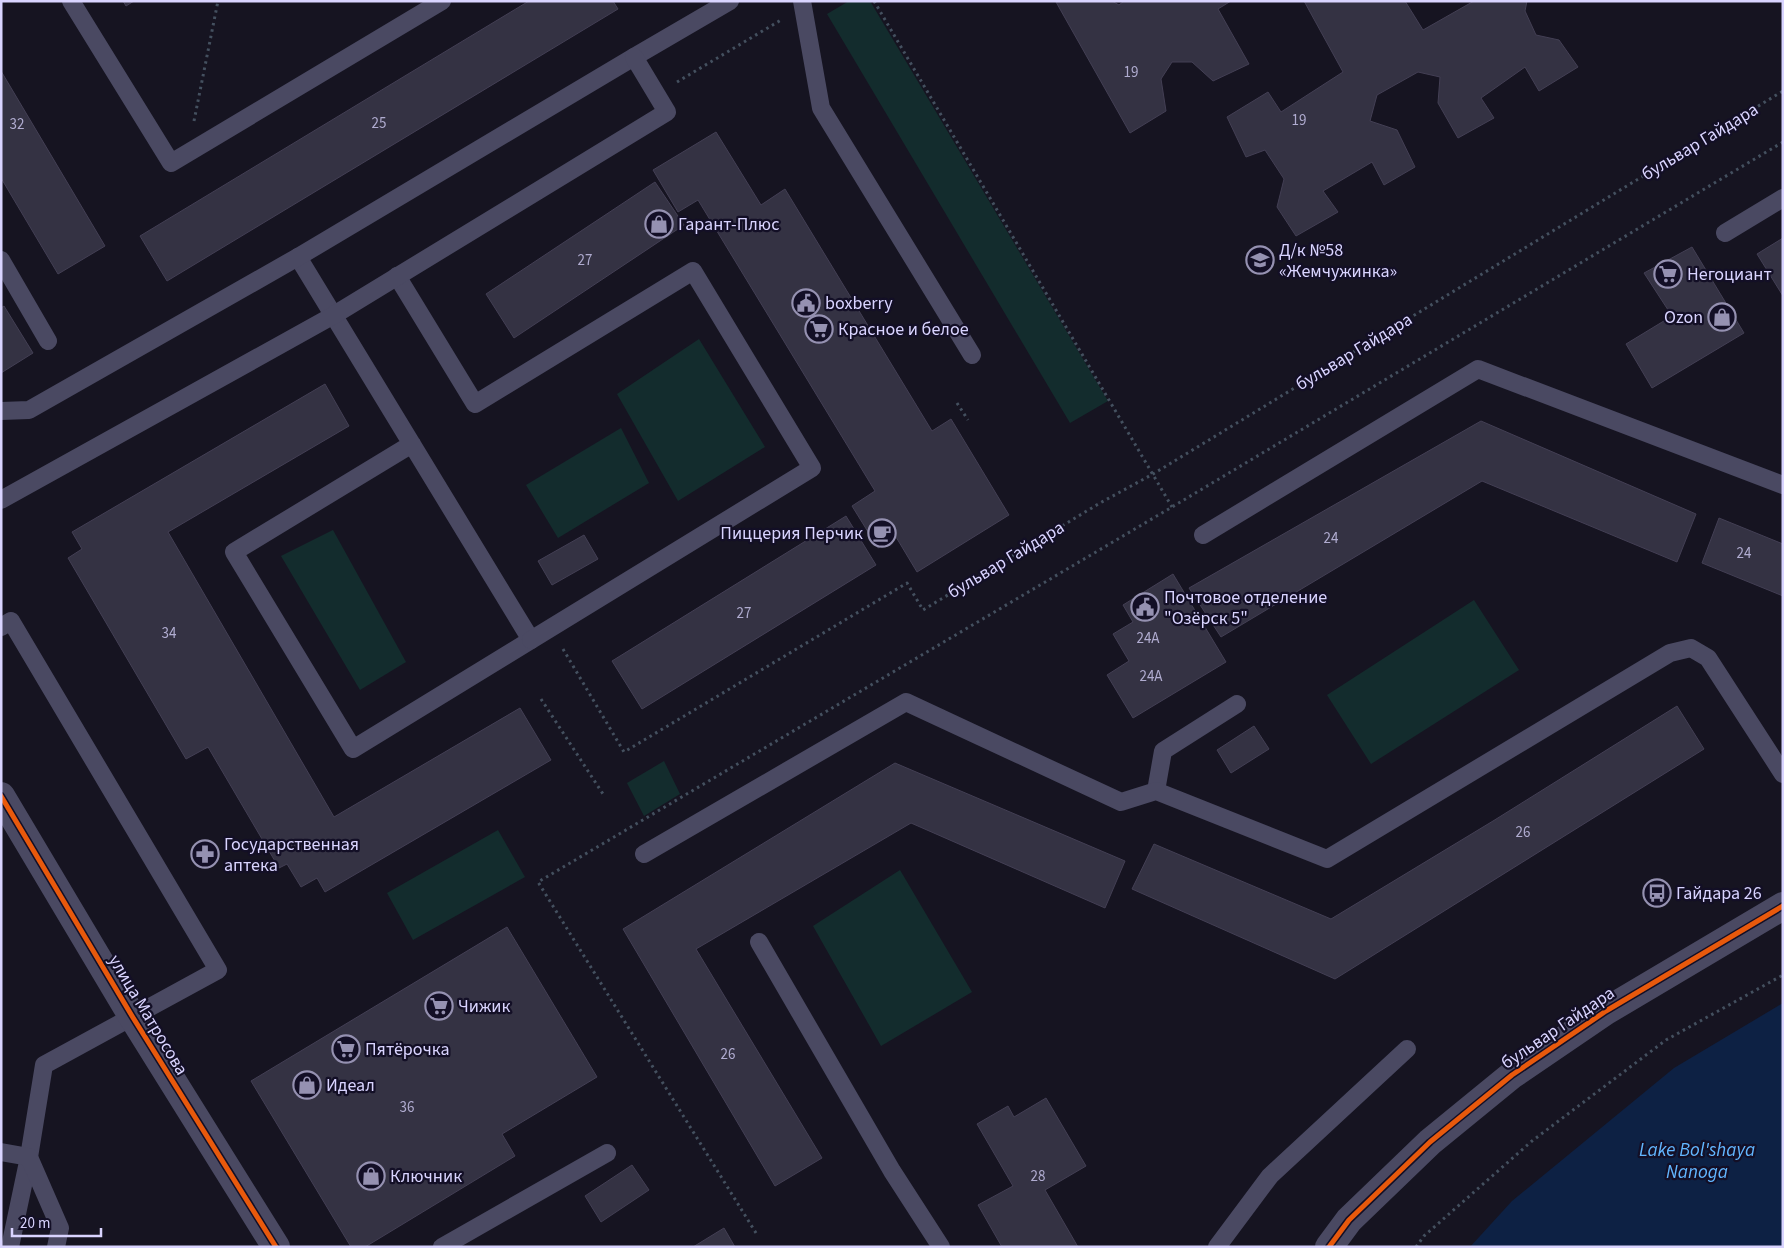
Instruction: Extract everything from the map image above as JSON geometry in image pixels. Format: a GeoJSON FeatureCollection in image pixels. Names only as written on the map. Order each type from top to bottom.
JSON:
{"type":"FeatureCollection","features":[{"type":"Feature","properties":{"kind":"street","name":"улица Матросова"},"geometry":{"type":"LineString","coordinates":[[1,796],[132,1016],[276,1247]]}},
{"type":"Feature","properties":{"kind":"street","name":"бульвар Гайдара"},"geometry":{"type":"LineString","coordinates":[[1329,1247],[1350,1220],[1430,1142],[1512,1075],[1606,1010],[1783,906]]}},
{"type":"Feature","properties":{"kind":"lane"},"geometry":{"type":"LineString","coordinates":[[71,1],[171,163],[442,1]]}},
{"type":"Feature","properties":{"kind":"lane"},"geometry":{"type":"LineString","coordinates":[[1,411],[29,410],[298,257],[730,1]]}},
{"type":"Feature","properties":{"kind":"lane"},"geometry":{"type":"LineString","coordinates":[[802,1],[821,108],[972,355]]}},
{"type":"Feature","properties":{"kind":"lane"},"geometry":{"type":"LineString","coordinates":[[1,500],[334,315],[667,112],[634,57]]}},
{"type":"Feature","properties":{"kind":"lane"},"geometry":{"type":"LineString","coordinates":[[1725,233],[1783,198]]}},
{"type":"Feature","properties":{"kind":"lane"},"geometry":{"type":"LineString","coordinates":[[298,257],[531,640]]}},
{"type":"Feature","properties":{"kind":"lane"},"geometry":{"type":"LineString","coordinates":[[1,260],[48,342]]}},
{"type":"Feature","properties":{"kind":"lane"},"geometry":{"type":"LineString","coordinates":[[397,276],[475,404],[693,271],[812,468],[353,749],[234,552],[412,444]]}},
{"type":"Feature","properties":{"kind":"lane"},"geometry":{"type":"LineString","coordinates":[[1203,535],[1478,369],[1783,485]]}},
{"type":"Feature","properties":{"kind":"lane"},"geometry":{"type":"LineString","coordinates":[[1,626],[11,621],[218,970],[44,1065],[30,1157],[10,1247]]}},
{"type":"Feature","properties":{"kind":"lane"},"geometry":{"type":"LineString","coordinates":[[644,854],[906,702],[1121,802],[1156,791],[1327,859],[1670,653],[1691,648],[1708,658],[1783,774]]}},
{"type":"Feature","properties":{"kind":"lane"},"geometry":{"type":"LineString","coordinates":[[1156,791],[1163,751],[1236,704]]}},
{"type":"Feature","properties":{"kind":"lane"},"geometry":{"type":"LineString","coordinates":[[759,942],[892,1172],[941,1247]]}},
{"type":"Feature","properties":{"kind":"lane"},"geometry":{"type":"LineString","coordinates":[[1217,1247],[1270,1176],[1407,1049]]}},
{"type":"Feature","properties":{"kind":"lane"},"geometry":{"type":"LineString","coordinates":[[1,1152],[30,1157]]}},
{"type":"Feature","properties":{"kind":"lane"},"geometry":{"type":"LineString","coordinates":[[442,1247],[607,1153]]}},
{"type":"Feature","properties":{"kind":"lane"},"geometry":{"type":"LineString","coordinates":[[30,1157],[60,1228],[56,1247]]}},
{"type":"Feature","properties":{"kind":"path"},"geometry":{"type":"LineString","coordinates":[[187,153],[218,1]]}},
{"type":"Feature","properties":{"kind":"path"},"geometry":{"type":"LineString","coordinates":[[874,1],[1172,507]]}},
{"type":"Feature","properties":{"kind":"path"},"geometry":{"type":"LineString","coordinates":[[756,1233],[538,882],[1172,507],[1783,142]]}},
{"type":"Feature","properties":{"kind":"path"},"geometry":{"type":"LineString","coordinates":[[957,403],[968,420]]}},
{"type":"Feature","properties":{"kind":"path"},"geometry":{"type":"LineString","coordinates":[[541,699],[603,794]]}},
{"type":"Feature","properties":{"kind":"path"},"geometry":{"type":"LineString","coordinates":[[1416,1247],[1424,1236],[1532,1141],[1666,1040],[1783,975]]}},
{"type":"Feature","properties":{"kind":"green space"},"geometry":{"type":"Polygon","coordinates":[[[849,1],[870,1],[1108,401],[1070,423],[827,14],[849,1]]]}},
{"type":"Feature","properties":{"kind":"green space"},"geometry":{"type":"Polygon","coordinates":[[[699,339],[765,447],[678,501],[617,394],[699,339]]]}},
{"type":"Feature","properties":{"kind":"green space"},"geometry":{"type":"Polygon","coordinates":[[[621,428],[649,483],[558,538],[526,485],[621,428]]]}},
{"type":"Feature","properties":{"kind":"green space"},"geometry":{"type":"Polygon","coordinates":[[[333,530],[406,662],[360,690],[281,556],[333,530]]]}},
{"type":"Feature","properties":{"kind":"green space"},"geometry":{"type":"Polygon","coordinates":[[[1474,600],[1519,670],[1371,764],[1327,695],[1474,600]]]}},
{"type":"Feature","properties":{"kind":"green space"},"geometry":{"type":"Polygon","coordinates":[[[664,761],[680,794],[644,816],[627,783],[664,761]]]}},
{"type":"Feature","properties":{"kind":"green space"},"geometry":{"type":"Polygon","coordinates":[[[498,830],[525,877],[413,940],[387,893],[498,830]]]}},
{"type":"Feature","properties":{"kind":"green space"},"geometry":{"type":"Polygon","coordinates":[[[900,870],[972,992],[881,1046],[813,926],[900,870]]]}},
{"type":"Feature","properties":{"kind":"water","name":"Lake Bol'shaya Nanoga"},"geometry":{"type":"Polygon","coordinates":[[[1783,1003],[1783,1247],[1470,1247],[1512,1201],[1674,1068],[1783,1003]]]}},
{"type":"Feature","properties":{"kind":"building"},"geometry":{"type":"Polygon","coordinates":[[[123,1],[134,1],[126,6],[123,1]]]}},
{"type":"Feature","properties":{"kind":"building"},"geometry":{"type":"Polygon","coordinates":[[[529,1],[613,1],[618,9],[167,281],[140,236],[529,1]]]}},
{"type":"Feature","properties":{"kind":"building"},"geometry":{"type":"Polygon","coordinates":[[[1112,1],[1119,5],[1124,1],[1231,1],[1218,9],[1249,64],[1213,81],[1192,62],[1172,62],[1161,79],[1166,111],[1130,133],[1056,2],[1112,1]]]}},
{"type":"Feature","properties":{"kind":"building"},"geometry":{"type":"Polygon","coordinates":[[[1304,1],[1405,1],[1423,30],[1474,1],[1527,1],[1525,11],[1536,35],[1559,40],[1578,67],[1539,91],[1525,67],[1481,98],[1494,118],[1458,138],[1438,103],[1440,77],[1418,72],[1377,95],[1370,121],[1397,130],[1415,167],[1384,185],[1372,162],[1323,191],[1338,212],[1296,236],[1277,207],[1284,179],[1265,150],[1246,157],[1227,117],[1268,92],[1281,112],[1343,72],[1304,1]]]}},
{"type":"Feature","properties":{"kind":"building"},"geometry":{"type":"Polygon","coordinates":[[[1,71],[105,246],[58,274],[1,178],[1,71]]]}},
{"type":"Feature","properties":{"kind":"building"},"geometry":{"type":"Polygon","coordinates":[[[716,132],[761,205],[785,189],[932,431],[951,419],[1009,515],[917,572],[896,537],[878,548],[852,506],[875,491],[698,200],[678,212],[653,170],[716,132]]]}},
{"type":"Feature","properties":{"kind":"building"},"geometry":{"type":"Polygon","coordinates":[[[655,182],[684,225],[514,338],[486,294],[655,182]]]}},
{"type":"Feature","properties":{"kind":"building"},"geometry":{"type":"Polygon","coordinates":[[[1783,238],[1783,296],[1757,254],[1783,238]]]}},
{"type":"Feature","properties":{"kind":"building"},"geometry":{"type":"Polygon","coordinates":[[[1692,247],[1744,333],[1652,388],[1626,344],[1672,316],[1644,273],[1692,247]]]}},
{"type":"Feature","properties":{"kind":"building"},"geometry":{"type":"Polygon","coordinates":[[[4,306],[33,353],[1,373],[1,308],[4,306]]]}},
{"type":"Feature","properties":{"kind":"building"},"geometry":{"type":"Polygon","coordinates":[[[325,384],[349,426],[168,532],[334,817],[520,708],[551,760],[325,892],[317,878],[301,887],[287,864],[279,868],[208,747],[186,759],[68,558],[82,549],[72,532],[325,384]]]}},
{"type":"Feature","properties":{"kind":"building"},"geometry":{"type":"Polygon","coordinates":[[[1481,421],[1696,514],[1677,562],[1482,481],[1221,637],[1189,588],[1481,421]]]}},
{"type":"Feature","properties":{"kind":"building"},"geometry":{"type":"Polygon","coordinates":[[[846,516],[876,565],[642,709],[612,661],[846,516]]]}},
{"type":"Feature","properties":{"kind":"building"},"geometry":{"type":"Polygon","coordinates":[[[1719,518],[1783,544],[1783,596],[1702,563],[1719,518]]]}},
{"type":"Feature","properties":{"kind":"building"},"geometry":{"type":"Polygon","coordinates":[[[584,535],[598,559],[552,585],[538,561],[584,535]]]}},
{"type":"Feature","properties":{"kind":"building"},"geometry":{"type":"Polygon","coordinates":[[[1173,574],[1226,662],[1133,718],[1107,675],[1129,661],[1113,634],[1133,622],[1123,605],[1173,574]]]}},
{"type":"Feature","properties":{"kind":"building"},"geometry":{"type":"Polygon","coordinates":[[[1677,706],[1704,749],[1335,979],[1132,889],[1154,844],[1331,919],[1677,706]]]}},
{"type":"Feature","properties":{"kind":"building"},"geometry":{"type":"Polygon","coordinates":[[[1254,726],[1269,749],[1231,773],[1217,750],[1254,726]]]}},
{"type":"Feature","properties":{"kind":"building"},"geometry":{"type":"Polygon","coordinates":[[[895,763],[1125,861],[1105,908],[911,823],[696,949],[822,1158],[775,1186],[623,929],[895,763]]]}},
{"type":"Feature","properties":{"kind":"building"},"geometry":{"type":"Polygon","coordinates":[[[507,927],[597,1077],[502,1134],[515,1156],[365,1247],[351,1247],[251,1081],[507,927]]]}},
{"type":"Feature","properties":{"kind":"building"},"geometry":{"type":"Polygon","coordinates":[[[1046,1098],[1086,1166],[1045,1190],[1078,1247],[1002,1247],[978,1205],[1013,1186],[977,1124],[1008,1106],[1014,1117],[1046,1098]]]}},
{"type":"Feature","properties":{"kind":"building"},"geometry":{"type":"Polygon","coordinates":[[[632,1165],[649,1190],[601,1222],[585,1196],[632,1165]]]}},
{"type":"Feature","properties":{"kind":"building"},"geometry":{"type":"Polygon","coordinates":[[[724,1228],[735,1247],[693,1247],[724,1228]]]}},
{"type":"Feature","properties":{"kind":"cycle path"},"geometry":{"type":"LineString","coordinates":[[1,796],[132,1016],[276,1247]]}},
{"type":"Feature","properties":{"kind":"cycle path"},"geometry":{"type":"LineString","coordinates":[[1329,1247],[1349,1220],[1430,1142],[1512,1075],[1606,1011],[1783,906]]}},
{"type":"Feature","properties":{"kind":"place","name":"Гарант-Плюс"},"geometry":{"type":"Point","coordinates":[659,224]}},
{"type":"Feature","properties":{"kind":"place","name":"Д/к №58 «Жемчужинка»"},"geometry":{"type":"Point","coordinates":[1260,260]}},
{"type":"Feature","properties":{"kind":"place","name":"Негоциант"},"geometry":{"type":"Point","coordinates":[1668,274]}},
{"type":"Feature","properties":{"kind":"place","name":"boxberry"},"geometry":{"type":"Point","coordinates":[806,303]}},
{"type":"Feature","properties":{"kind":"place","name":"Ozon"},"geometry":{"type":"Point","coordinates":[1722,317]}},
{"type":"Feature","properties":{"kind":"place","name":"Красное и белое"},"geometry":{"type":"Point","coordinates":[819,329]}},
{"type":"Feature","properties":{"kind":"place","name":"Пиццерия Перчик"},"geometry":{"type":"Point","coordinates":[882,533]}},
{"type":"Feature","properties":{"kind":"place","name":"Почтовое отделение \"Озёрск 5\""},"geometry":{"type":"Point","coordinates":[1145,607]}},
{"type":"Feature","properties":{"kind":"place","name":"Государственная аптека"},"geometry":{"type":"Point","coordinates":[205,854]}},
{"type":"Feature","properties":{"kind":"place","name":"Гайдара 26"},"geometry":{"type":"Point","coordinates":[1657,893]}},
{"type":"Feature","properties":{"kind":"place","name":"Чижик"},"geometry":{"type":"Point","coordinates":[439,1006]}},
{"type":"Feature","properties":{"kind":"place","name":"Пятёрочка"},"geometry":{"type":"Point","coordinates":[346,1049]}},
{"type":"Feature","properties":{"kind":"place","name":"Идеал"},"geometry":{"type":"Point","coordinates":[307,1085]}},
{"type":"Feature","properties":{"kind":"place","name":"Ключник"},"geometry":{"type":"Point","coordinates":[371,1176]}}]}
